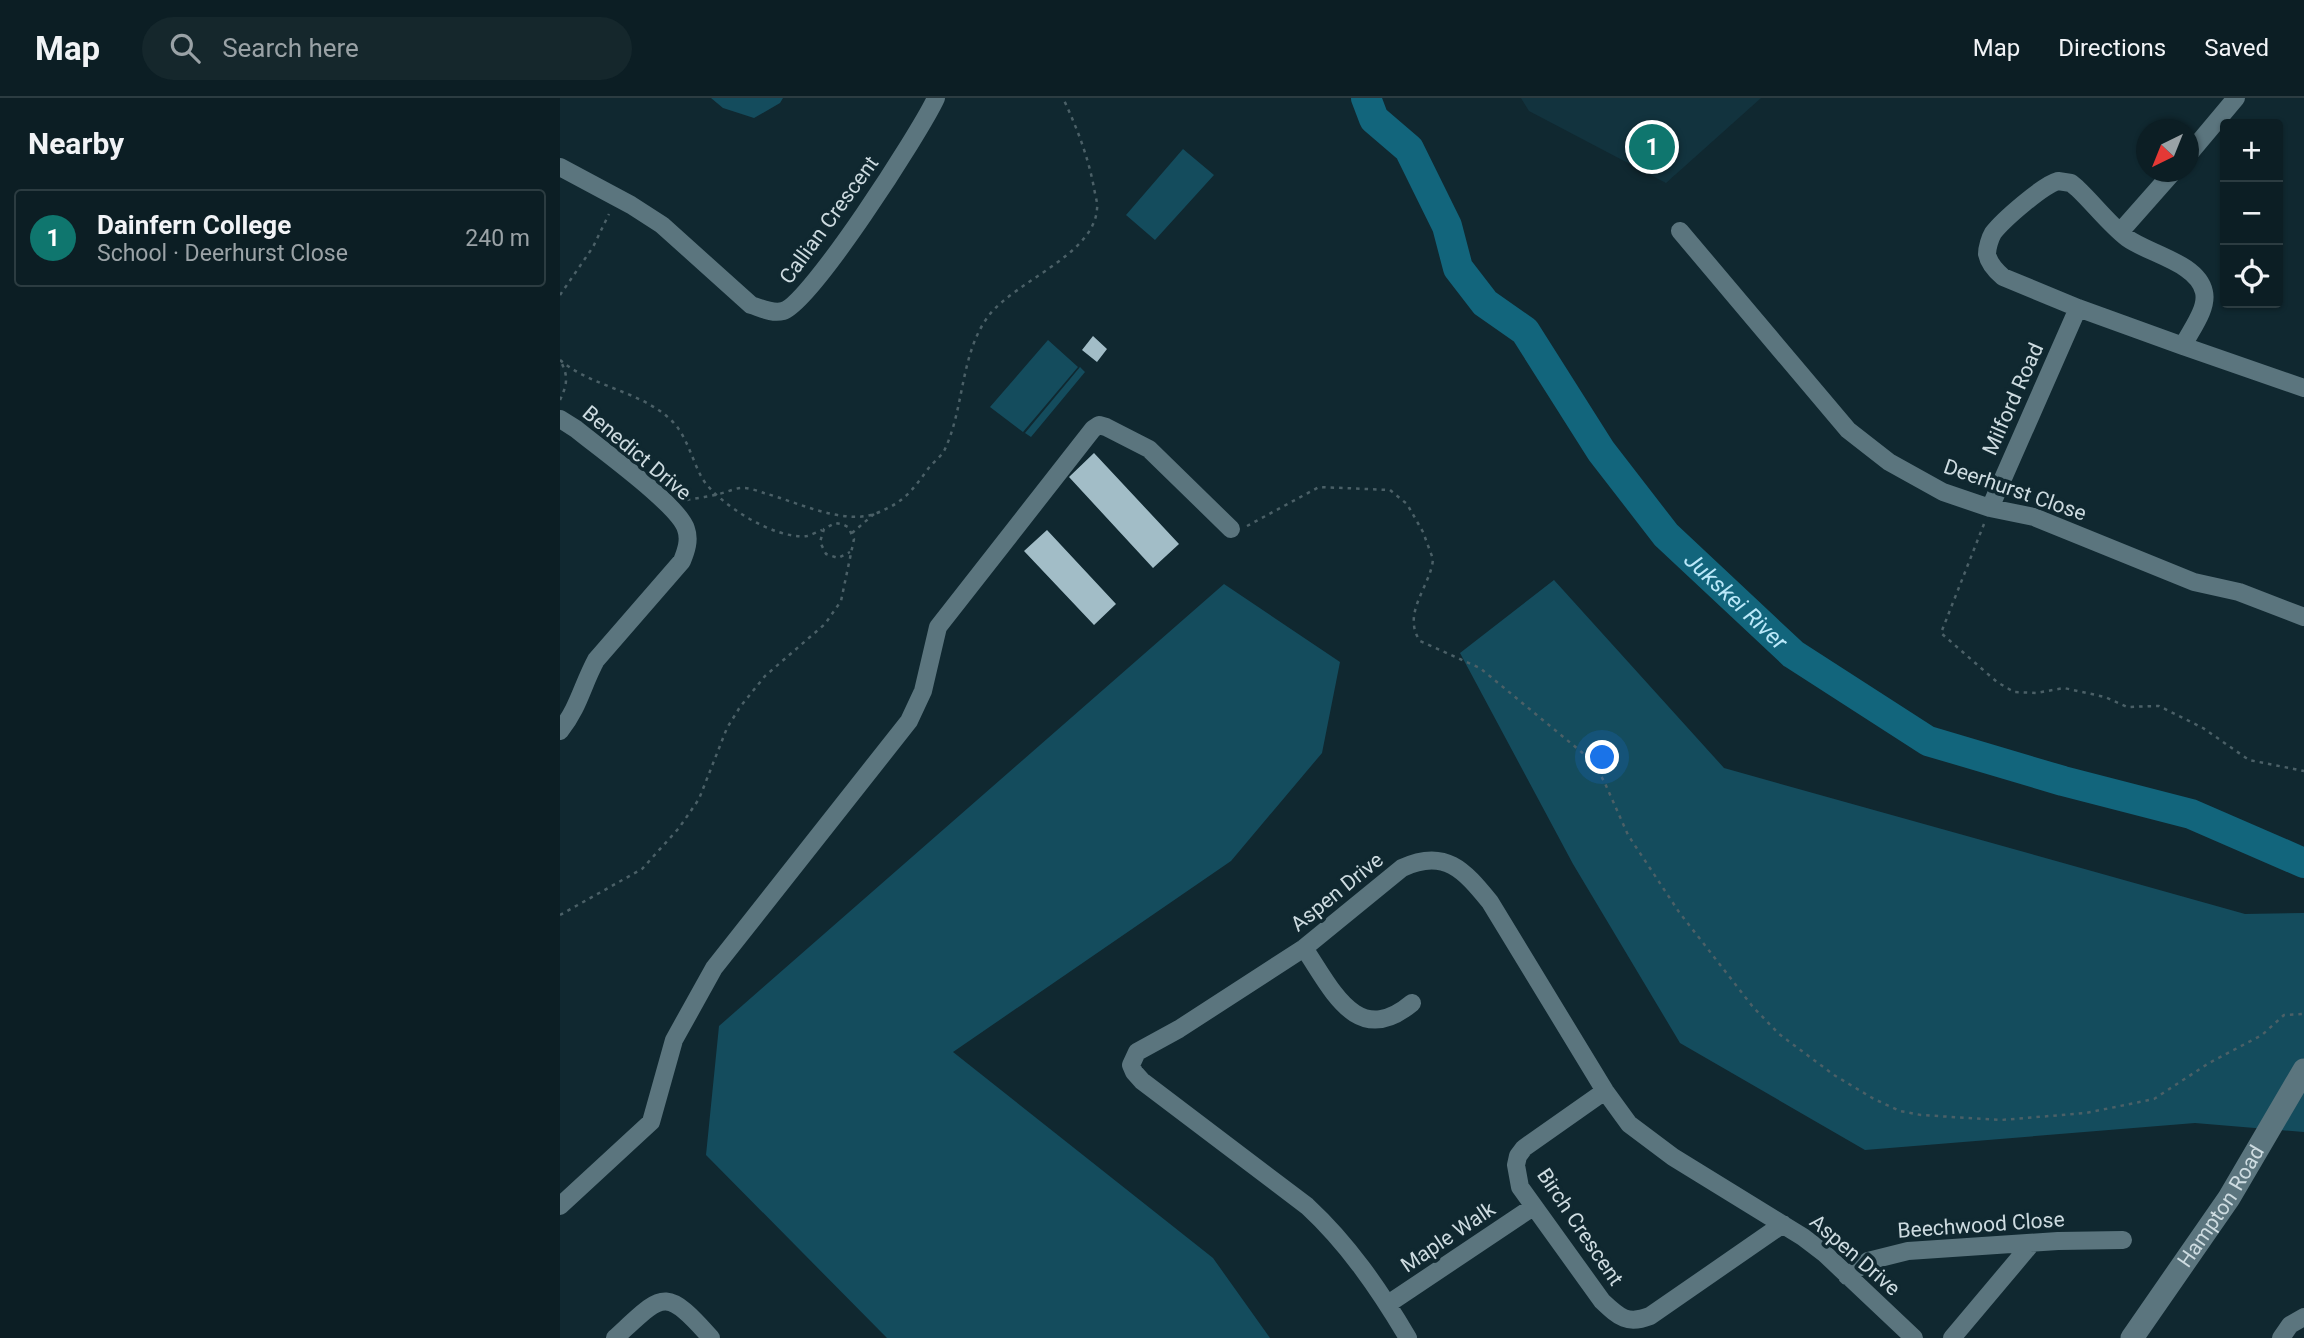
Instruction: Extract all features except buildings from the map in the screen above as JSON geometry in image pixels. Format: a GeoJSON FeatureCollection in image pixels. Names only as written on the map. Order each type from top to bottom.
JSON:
{"type":"FeatureCollection","features":[{"type":"Feature","properties":{"kind":"street","name":"Callian Crescent"},"geometry":{"type":"LineString","coordinates":[[560,167],[662,225],[751,304],[763,310],[785,311],[796,303],[809,287],[875,198],[926,120],[936,98]]}},
{"type":"Feature","properties":{"kind":"street"},"geometry":{"type":"LineString","coordinates":[[2199,142],[2236,98]]}},
{"type":"Feature","properties":{"kind":"street"},"geometry":{"type":"LineString","coordinates":[[2183,346],[2205,301],[2199,279],[2182,266],[2142,247],[2120,232],[2071,183],[2058,181],[2039,191],[1993,233],[1987,255],[1994,270],[2003,277],[2078,308],[2183,346],[2304,388]]}},
{"type":"Feature","properties":{"kind":"street"},"geometry":{"type":"LineString","coordinates":[[2120,232],[2164,182]]}},
{"type":"Feature","properties":{"kind":"street","name":"Deerhurst Close"},"geometry":{"type":"LineString","coordinates":[[1680,231],[1857,439],[1889,462],[1928,484],[1990,508],[2034,517],[2194,582],[2239,592],[2304,617]]}},
{"type":"Feature","properties":{"kind":"street","name":"Milford Road"},"geometry":{"type":"LineString","coordinates":[[1990,508],[2078,308]]}},
{"type":"Feature","properties":{"kind":"street","name":"Benedict Drive"},"geometry":{"type":"LineString","coordinates":[[560,419],[666,503],[687,530],[687,547],[682,562],[596,660],[586,677],[575,711],[560,731]]}},
{"type":"Feature","properties":{"kind":"street"},"geometry":{"type":"LineString","coordinates":[[560,1206],[652,1122],[674,1040],[702,987],[722,957],[909,721],[922,691],[938,627],[1093,429],[1099,425],[1106,427],[1149,449],[1231,529]]}},
{"type":"Feature","properties":{"kind":"street","name":"Aspen Drive"},"geometry":{"type":"LineString","coordinates":[[1408,1338],[1352,1252],[1317,1215],[1142,1082],[1133,1072],[1131,1065],[1137,1052],[1179,1029],[1304,948],[1402,868],[1434,859],[1449,863],[1465,875],[1490,902],[1605,1091],[1621,1114],[1642,1136],[1783,1224],[1824,1253],[1914,1338]]}},
{"type":"Feature","properties":{"kind":"street"},"geometry":{"type":"LineString","coordinates":[[1304,948],[1346,1007],[1359,1016],[1387,1020],[1412,1003]]}},
{"type":"Feature","properties":{"kind":"street","name":"Hampton Road"},"geometry":{"type":"LineString","coordinates":[[2132,1338],[2229,1198],[2304,1070]]}},
{"type":"Feature","properties":{"kind":"street","name":"Birch Crescent"},"geometry":{"type":"LineString","coordinates":[[1605,1091],[1545,1133],[1518,1156],[1516,1165],[1517,1177],[1533,1207],[1602,1301],[1624,1320],[1637,1321],[1675,1301],[1783,1224]]}},
{"type":"Feature","properties":{"kind":"street","name":"Maple Walk"},"geometry":{"type":"LineString","coordinates":[[1388,1304],[1533,1207]]}},
{"type":"Feature","properties":{"kind":"street","name":"Beechwood Close"},"geometry":{"type":"LineString","coordinates":[[1847,1276],[1868,1261],[1899,1252],[2123,1240]]}},
{"type":"Feature","properties":{"kind":"street"},"geometry":{"type":"LineString","coordinates":[[1952,1338],[2032,1243]]}},
{"type":"Feature","properties":{"kind":"street"},"geometry":{"type":"LineString","coordinates":[[615,1338],[644,1311],[657,1302],[666,1301],[681,1307],[711,1338]]}},
{"type":"Feature","properties":{"kind":"street"},"geometry":{"type":"LineString","coordinates":[[2281,1338],[2290,1325],[2304,1317]]}},
{"type":"Feature","properties":{"kind":"path"},"geometry":{"type":"LineString","coordinates":[[852,533],[874,514],[906,498],[933,462],[944,452],[957,419],[974,342],[990,315],[1016,289],[1082,243],[1093,226],[1098,208],[1090,165],[1063,98]]}},
{"type":"Feature","properties":{"kind":"path"},"geometry":{"type":"LineString","coordinates":[[560,295],[593,247],[618,198]]}},
{"type":"Feature","properties":{"kind":"path"},"geometry":{"type":"LineString","coordinates":[[560,361],[567,375],[560,400]]}},
{"type":"Feature","properties":{"kind":"path"},"geometry":{"type":"LineString","coordinates":[[560,361],[581,376],[640,398],[673,422],[703,479],[716,495],[753,522],[782,533],[806,536],[835,523],[848,527],[854,539],[841,601],[825,624],[765,676],[740,707],[727,728],[699,799],[679,828],[642,869],[560,915]]}},
{"type":"Feature","properties":{"kind":"path"},"geometry":{"type":"LineString","coordinates":[[1231,529],[1245,528],[1322,486],[1390,490],[1401,497],[1423,532],[1433,559],[1416,606],[1415,632],[1420,641],[1480,668],[1590,759],[1604,780],[1628,835],[1679,912],[1753,1007],[1779,1034],[1834,1075],[1874,1100],[1900,1111],[1921,1115],[2001,1120],[2087,1113],[2154,1099],[2209,1063],[2262,1035],[2284,1014],[2304,1014]]}},
{"type":"Feature","properties":{"kind":"path"},"geometry":{"type":"LineString","coordinates":[[666,503],[716,495],[743,487],[834,515],[856,517],[874,514]]}},
{"type":"Feature","properties":{"kind":"path"},"geometry":{"type":"LineString","coordinates":[[1990,508],[1941,633],[1997,682],[2014,692],[2036,693],[2064,688],[2105,697],[2127,707],[2159,706],[2203,728],[2249,760],[2304,771]]}},
{"type":"Feature","properties":{"kind":"path"},"geometry":{"type":"LineString","coordinates":[[824,529],[820,542],[826,554],[838,558],[850,552]]}},
{"type":"Feature","properties":{"kind":"shaded area"},"geometry":{"type":"Polygon","coordinates":[[[711,98],[783,98],[780,103],[754,118],[723,108],[711,98]]]}},
{"type":"Feature","properties":{"kind":"shaded area"},"geometry":{"type":"Polygon","coordinates":[[[1521,98],[1761,98],[1666,183],[1529,111],[1521,98]]]}},
{"type":"Feature","properties":{"kind":"shaded area"},"geometry":{"type":"Polygon","coordinates":[[[1183,149],[1214,175],[1155,240],[1126,215],[1183,149]]]}},
{"type":"Feature","properties":{"kind":"shaded area"},"geometry":{"type":"Polygon","coordinates":[[[1048,340],[1078,367],[1023,432],[990,407],[1048,340]]]}},
{"type":"Feature","properties":{"kind":"shaded area"},"geometry":{"type":"Polygon","coordinates":[[[1080,367],[1085,372],[1031,437],[1025,433],[1080,367]]]}},
{"type":"Feature","properties":{"kind":"shaded area"},"geometry":{"type":"Polygon","coordinates":[[[1554,580],[1724,768],[2245,914],[2304,913],[2304,1132],[2195,1123],[1865,1150],[1680,1043],[1573,864],[1460,653],[1554,580]]]}},
{"type":"Feature","properties":{"kind":"shaded area"},"geometry":{"type":"Polygon","coordinates":[[[1224,584],[1340,662],[1322,753],[1231,861],[953,1052],[1213,1258],[1270,1338],[887,1338],[706,1155],[719,1026],[1224,584]]]}},
{"type":"Feature","properties":{"kind":"waterway","name":"Jukskei River"},"geometry":{"type":"LineString","coordinates":[[1366,98],[1374,119],[1409,149],[1447,226],[1458,268],[1485,303],[1525,331],[1601,451],[1666,535],[1793,654],[1928,741],[2063,781],[2191,814],[2304,863]]}},
{"type":"Feature","properties":{"kind":"place","name":"Dainfern College"},"geometry":{"type":"Point","coordinates":[1652,147]}}]}
